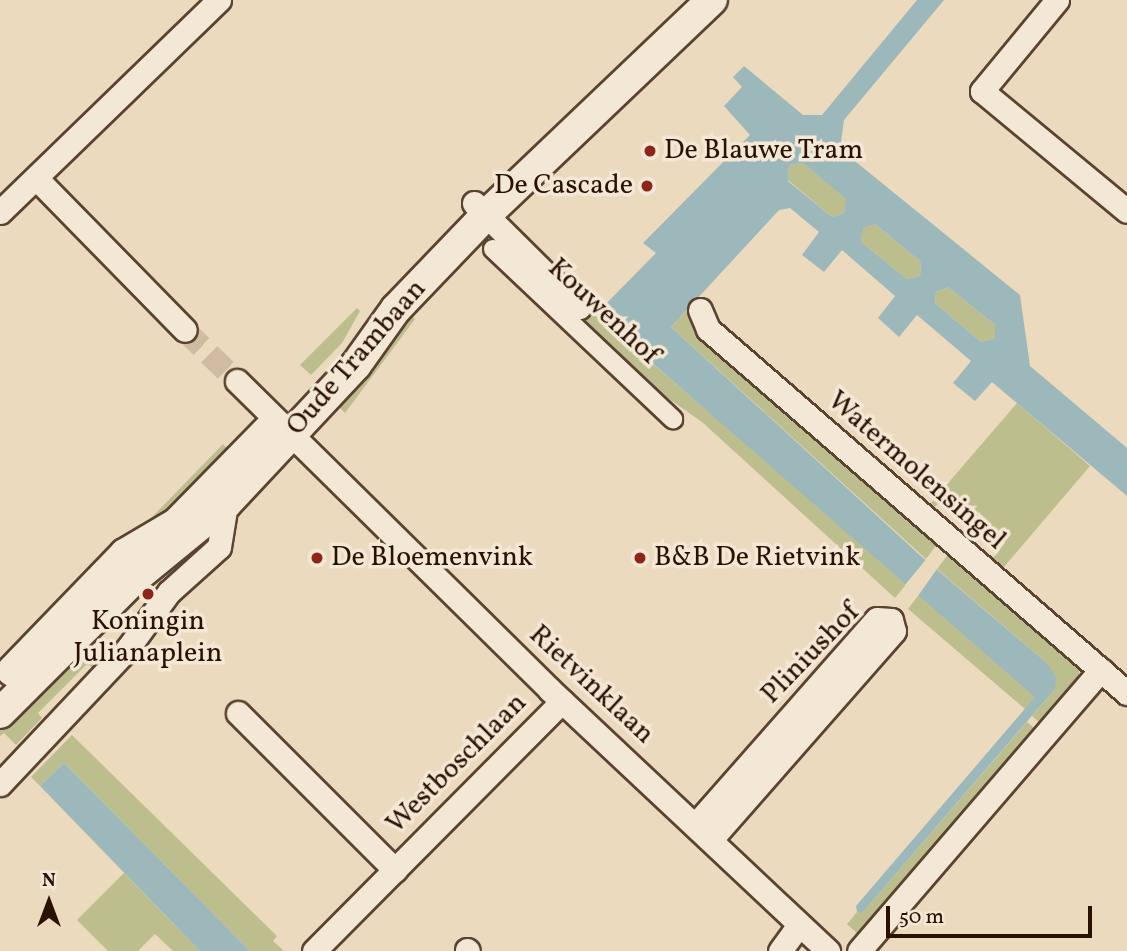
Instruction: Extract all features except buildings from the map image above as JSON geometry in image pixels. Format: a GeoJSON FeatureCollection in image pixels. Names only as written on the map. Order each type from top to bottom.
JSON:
{"type":"FeatureCollection","features":[{"type":"Feature","properties":{"kind":"street"},"geometry":{"type":"LineString","coordinates":[[0,212],[219,0]]}},
{"type":"Feature","properties":{"kind":"street","name":"Oude Trambaan"},"geometry":{"type":"LineString","coordinates":[[480,209],[682,0]]}},
{"type":"Feature","properties":{"kind":"street","name":"Oude Trambaan"},"geometry":{"type":"LineString","coordinates":[[0,713],[133,580],[226,504],[379,299],[712,0]]}},
{"type":"Feature","properties":{"kind":"street"},"geometry":{"type":"LineString","coordinates":[[1057,0],[982,91],[1127,211]]}},
{"type":"Feature","properties":{"kind":"street"},"geometry":{"type":"LineString","coordinates":[[37,179],[185,330]]}},
{"type":"Feature","properties":{"kind":"street","name":"Kouwenhof"},"geometry":{"type":"LineString","coordinates":[[480,209],[579,307]]}},
{"type":"Feature","properties":{"kind":"street","name":"Kouwenhof"},"geometry":{"type":"LineString","coordinates":[[493,249],[673,419]]}},
{"type":"Feature","properties":{"kind":"street","name":"Watermolensingel"},"geometry":{"type":"LineString","coordinates":[[700,310],[708,328],[1127,693]]}},
{"type":"Feature","properties":{"kind":"street","name":"Rietvinklaan"},"geometry":{"type":"LineString","coordinates":[[237,382],[562,701],[704,832],[798,926],[828,951]]}},
{"type":"Feature","properties":{"kind":"street","name":"Oude Trambaan"},"geometry":{"type":"LineString","coordinates":[[0,684],[125,554],[177,523],[284,428]]}},
{"type":"Feature","properties":{"kind":"street"},"geometry":{"type":"LineString","coordinates":[[0,785],[128,648],[169,593],[219,547],[226,504]]}},
{"type":"Feature","properties":{"kind":"street","name":"Pliniushof"},"geometry":{"type":"LineString","coordinates":[[877,619],[891,620],[894,631],[704,832],[877,619]]}},
{"type":"Feature","properties":{"kind":"street"},"geometry":{"type":"LineString","coordinates":[[859,951],[1101,670]]}},
{"type":"Feature","properties":{"kind":"street","name":"Westboschlaan"},"geometry":{"type":"LineString","coordinates":[[314,951],[562,701]]}},
{"type":"Feature","properties":{"kind":"street","name":"Westboschlaan"},"geometry":{"type":"LineString","coordinates":[[238,713],[395,870]]}},
{"type":"Feature","properties":{"kind":"street"},"geometry":{"type":"LineString","coordinates":[[780,951],[798,926]]}},
{"type":"Feature","properties":{"kind":"green space"},"geometry":{"type":"Polygon","coordinates":[[[803,163],[847,199],[844,213],[832,217],[788,180],[789,165],[803,163]]]}},
{"type":"Feature","properties":{"kind":"green space"},"geometry":{"type":"Polygon","coordinates":[[[875,224],[921,262],[920,276],[907,279],[861,242],[862,228],[875,224]]]}},
{"type":"Feature","properties":{"kind":"green space"},"geometry":{"type":"Polygon","coordinates":[[[948,287],[995,325],[995,338],[981,342],[935,303],[936,292],[948,287]]]}},
{"type":"Feature","properties":{"kind":"green space"},"geometry":{"type":"Polygon","coordinates":[[[357,308],[360,311],[342,343],[311,375],[300,365],[357,308]]]}},
{"type":"Feature","properties":{"kind":"green space"},"geometry":{"type":"Polygon","coordinates":[[[689,308],[938,543],[926,559],[671,327],[689,308]]]}},
{"type":"Feature","properties":{"kind":"green space"},"geometry":{"type":"Polygon","coordinates":[[[405,310],[415,319],[345,413],[333,401],[405,310]]]}},
{"type":"Feature","properties":{"kind":"green space"},"geometry":{"type":"Polygon","coordinates":[[[593,313],[908,582],[895,598],[702,422],[652,387],[584,321],[593,313]]]}},
{"type":"Feature","properties":{"kind":"green space"},"geometry":{"type":"Polygon","coordinates":[[[1017,403],[1090,466],[1004,567],[993,558],[1005,543],[947,494],[935,507],[931,503],[1017,403]]]}},
{"type":"Feature","properties":{"kind":"green space"},"geometry":{"type":"Polygon","coordinates":[[[223,444],[234,455],[176,513],[123,547],[223,444]]]}},
{"type":"Feature","properties":{"kind":"green space"},"geometry":{"type":"Polygon","coordinates":[[[950,552],[1079,667],[1079,685],[1044,726],[1032,716],[1055,689],[1048,664],[937,569],[950,552]]]}},
{"type":"Feature","properties":{"kind":"green space"},"geometry":{"type":"Polygon","coordinates":[[[920,593],[1036,697],[1025,709],[908,609],[920,593]]]}},
{"type":"Feature","properties":{"kind":"green space"},"geometry":{"type":"Polygon","coordinates":[[[83,650],[97,665],[93,668],[87,664],[38,713],[42,718],[16,745],[4,733],[0,736],[0,725],[83,650]]]}},
{"type":"Feature","properties":{"kind":"green space"},"geometry":{"type":"Polygon","coordinates":[[[1027,722],[1039,732],[861,937],[847,924],[857,912],[863,912],[1027,722]]]}},
{"type":"Feature","properties":{"kind":"green space"},"geometry":{"type":"Polygon","coordinates":[[[72,735],[277,936],[273,941],[284,951],[250,951],[64,763],[40,786],[31,777],[72,735]]]}},
{"type":"Feature","properties":{"kind":"green space"},"geometry":{"type":"Polygon","coordinates":[[[124,873],[200,951],[173,951],[155,934],[138,951],[108,951],[77,920],[124,873]]]}},
{"type":"Feature","properties":{"kind":"water"},"geometry":{"type":"Polygon","coordinates":[[[917,0],[944,0],[844,120],[840,149],[1020,295],[1030,366],[1127,448],[1127,496],[992,382],[975,401],[953,383],[971,361],[917,315],[899,337],[878,318],[895,296],[842,250],[824,272],[802,255],[819,232],[790,208],[779,210],[671,327],[921,556],[1048,664],[1056,677],[1055,689],[863,912],[857,912],[856,906],[1035,697],[596,314],[656,253],[643,243],[750,135],[724,106],[742,87],[733,77],[744,66],[803,115],[822,115],[917,0]],[[803,163],[789,165],[788,181],[832,217],[844,213],[846,199],[803,163]],[[875,224],[863,228],[861,242],[907,279],[920,276],[921,262],[875,224]],[[948,287],[936,292],[935,303],[981,342],[995,338],[995,325],[948,287]]]}},
{"type":"Feature","properties":{"kind":"water"},"geometry":{"type":"Polygon","coordinates":[[[64,763],[250,951],[200,951],[40,786],[64,763]]]}},
{"type":"Feature","properties":{"kind":"pier"},"geometry":{"type":"Polygon","coordinates":[[[928,557],[939,566],[918,596],[905,585],[928,557]]]}},
{"type":"Feature","properties":{"kind":"tunnel"},"geometry":{"type":"LineString","coordinates":[[185,330],[237,381]]}},
{"type":"Feature","properties":{"kind":"place","name":"De Blauwe Tram"},"geometry":{"type":"Point","coordinates":[650,151]}},
{"type":"Feature","properties":{"kind":"place","name":"De Cascade"},"geometry":{"type":"Point","coordinates":[647,186]}},
{"type":"Feature","properties":{"kind":"place","name":"De Bloemenvink"},"geometry":{"type":"Point","coordinates":[317,558]}},
{"type":"Feature","properties":{"kind":"place","name":"B&B De Rietvink"},"geometry":{"type":"Point","coordinates":[640,558]}},
{"type":"Feature","properties":{"kind":"place","name":"Koningin Julianaplein"},"geometry":{"type":"Point","coordinates":[148,594]}}]}
